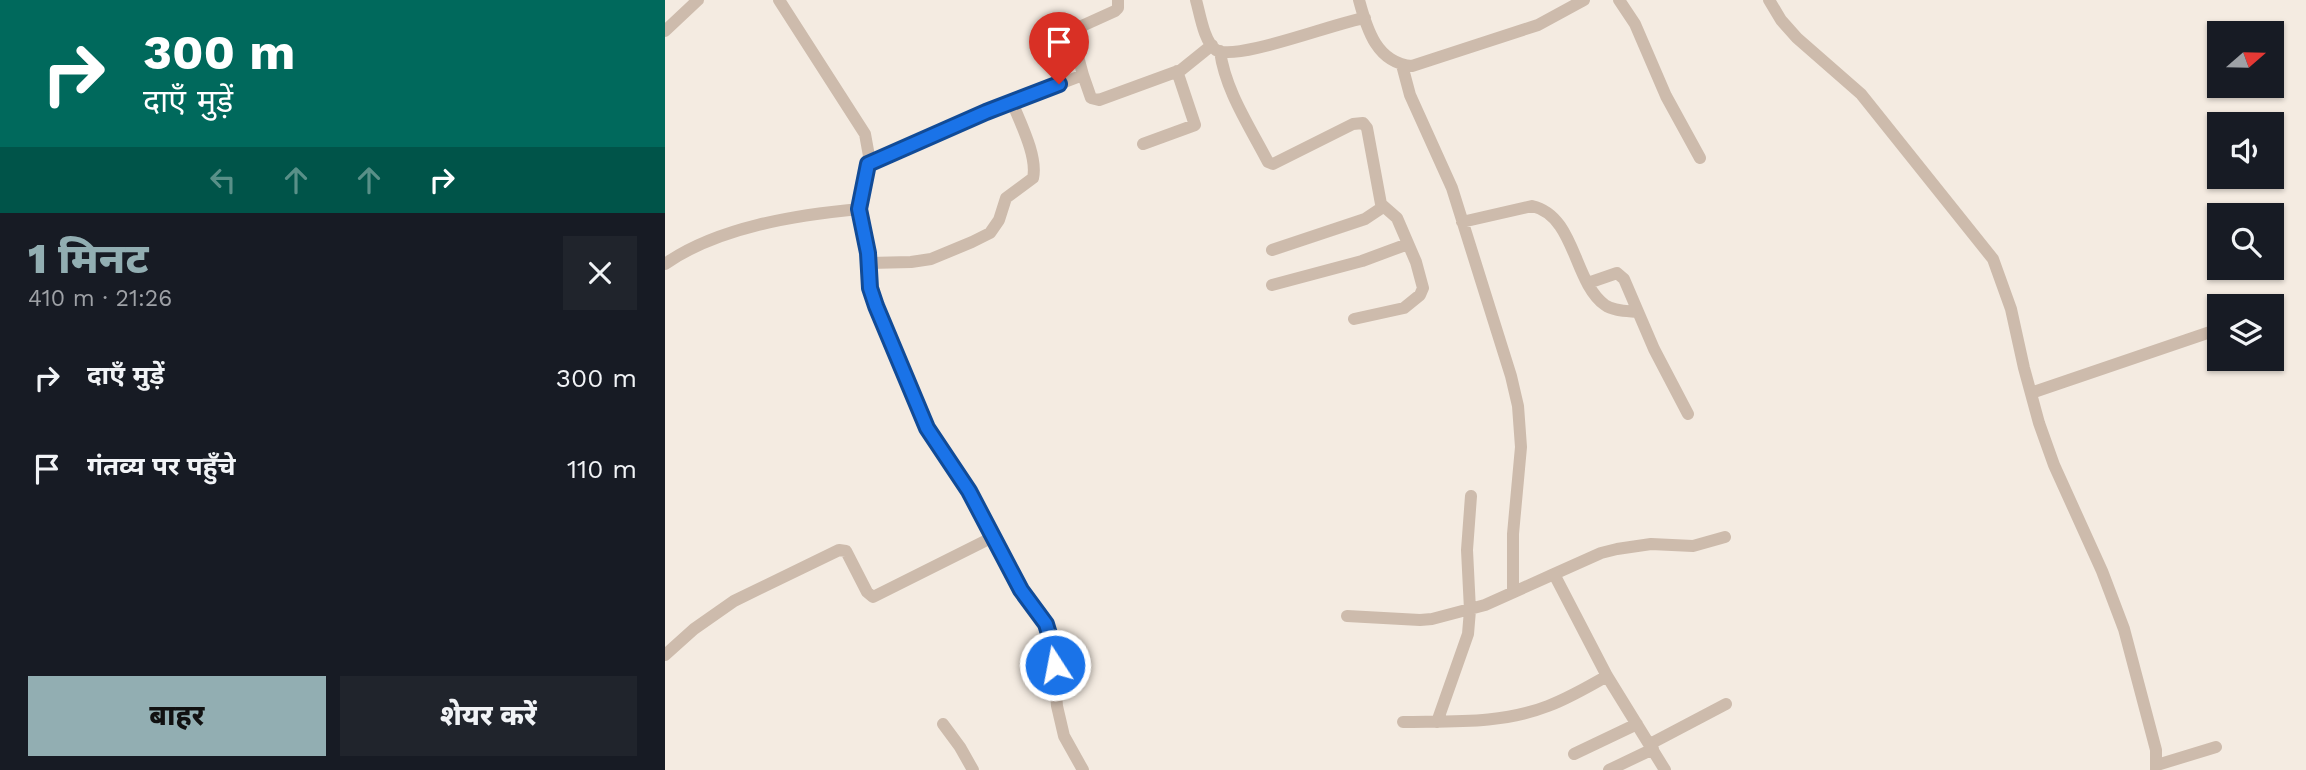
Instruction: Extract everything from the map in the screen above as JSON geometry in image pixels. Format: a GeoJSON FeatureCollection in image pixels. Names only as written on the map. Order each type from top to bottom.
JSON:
{"type":"FeatureCollection","features":[{"type":"Feature","properties":{"kind":"street"},"geometry":{"type":"LineString","coordinates":[[665,31],[698,0]]}},
{"type":"Feature","properties":{"kind":"street"},"geometry":{"type":"LineString","coordinates":[[779,0],[865,134],[868,164],[859,209],[869,263],[870,288],[876,306],[927,428],[969,491],[1021,590],[1046,624],[1052,644],[1059,716],[1065,736],[1083,770]]}},
{"type":"Feature","properties":{"kind":"street"},"geometry":{"type":"LineString","coordinates":[[1118,0],[1118,8],[1115,11],[1073,30],[1091,99],[1177,71],[1216,48]]}},
{"type":"Feature","properties":{"kind":"street"},"geometry":{"type":"LineString","coordinates":[[1196,0],[1208,40],[1225,53],[1246,51],[1355,20]]}},
{"type":"Feature","properties":{"kind":"street"},"geometry":{"type":"LineString","coordinates":[[1355,20],[1359,0]]}},
{"type":"Feature","properties":{"kind":"street"},"geometry":{"type":"LineString","coordinates":[[1355,20],[1389,59],[1412,66],[1489,43],[1547,21],[1584,0]]}},
{"type":"Feature","properties":{"kind":"street"},"geometry":{"type":"LineString","coordinates":[[1619,0],[1635,24],[1666,96],[1700,158]]}},
{"type":"Feature","properties":{"kind":"street"},"geometry":{"type":"LineString","coordinates":[[1769,0],[1781,20],[1797,38],[1861,94],[1993,259],[2011,309],[2031,393],[2054,465],[2125,629],[2156,750],[2157,768],[2216,747]]}},
{"type":"Feature","properties":{"kind":"street"},"geometry":{"type":"LineString","coordinates":[[1216,48],[1239,107],[1268,162],[1273,164],[1353,124],[1363,123],[1367,128],[1383,207],[1397,218],[1422,279],[1423,288],[1420,296],[1405,308],[1354,319]]}},
{"type":"Feature","properties":{"kind":"street"},"geometry":{"type":"LineString","coordinates":[[1402,65],[1410,95],[1451,188],[1511,376],[1521,429],[1513,534],[1513,592]]}},
{"type":"Feature","properties":{"kind":"street"},"geometry":{"type":"LineString","coordinates":[[1143,144],[1195,125],[1177,71]]}},
{"type":"Feature","properties":{"kind":"street"},"geometry":{"type":"LineString","coordinates":[[868,164],[1012,102],[1083,75]]}},
{"type":"Feature","properties":{"kind":"street"},"geometry":{"type":"LineString","coordinates":[[869,263],[911,262],[931,258],[990,233],[999,220],[1006,198],[1035,174],[1033,158],[1012,102]]}},
{"type":"Feature","properties":{"kind":"street"},"geometry":{"type":"LineString","coordinates":[[1462,222],[1532,206],[1542,208],[1571,244],[1588,283],[1606,306],[1637,312]]}},
{"type":"Feature","properties":{"kind":"street"},"geometry":{"type":"LineString","coordinates":[[1272,250],[1364,219],[1383,207]]}},
{"type":"Feature","properties":{"kind":"street"},"geometry":{"type":"LineString","coordinates":[[665,264],[684,252],[744,229],[812,214],[859,209]]}},
{"type":"Feature","properties":{"kind":"street"},"geometry":{"type":"LineString","coordinates":[[1272,285],[1362,261],[1408,244]]}},
{"type":"Feature","properties":{"kind":"street"},"geometry":{"type":"LineString","coordinates":[[1588,283],[1617,273],[1621,275],[1688,414]]}},
{"type":"Feature","properties":{"kind":"street"},"geometry":{"type":"LineString","coordinates":[[2031,393],[2207,333]]}},
{"type":"Feature","properties":{"kind":"street"},"geometry":{"type":"LineString","coordinates":[[1437,722],[1468,634],[1470,610],[1467,550],[1471,496]]}},
{"type":"Feature","properties":{"kind":"street"},"geometry":{"type":"LineString","coordinates":[[665,655],[694,629],[734,601],[839,550],[846,551],[867,592],[873,597],[993,537]]}},
{"type":"Feature","properties":{"kind":"street"},"geometry":{"type":"LineString","coordinates":[[1347,616],[1426,620],[1470,610],[1601,553],[1651,544],[1693,546],[1725,537]]}},
{"type":"Feature","properties":{"kind":"street"},"geometry":{"type":"LineString","coordinates":[[1553,574],[1607,676],[1665,770]]}},
{"type":"Feature","properties":{"kind":"street"},"geometry":{"type":"LineString","coordinates":[[1403,722],[1477,721],[1517,716],[1547,707],[1607,676]]}},
{"type":"Feature","properties":{"kind":"street"},"geometry":{"type":"LineString","coordinates":[[1609,770],[1726,704]]}},
{"type":"Feature","properties":{"kind":"street"},"geometry":{"type":"LineString","coordinates":[[943,724],[973,770]]}},
{"type":"Feature","properties":{"kind":"street"},"geometry":{"type":"LineString","coordinates":[[1574,754],[1637,724]]}},
{"type":"Feature","properties":{"kind":"route"},"geometry":{"type":"LineString","coordinates":[[1055,665],[1046,624],[1005,563],[969,491],[927,428],[908,387],[870,288],[868,253],[859,209],[860,192],[868,164],[986,112],[1059,84]]}}]}
